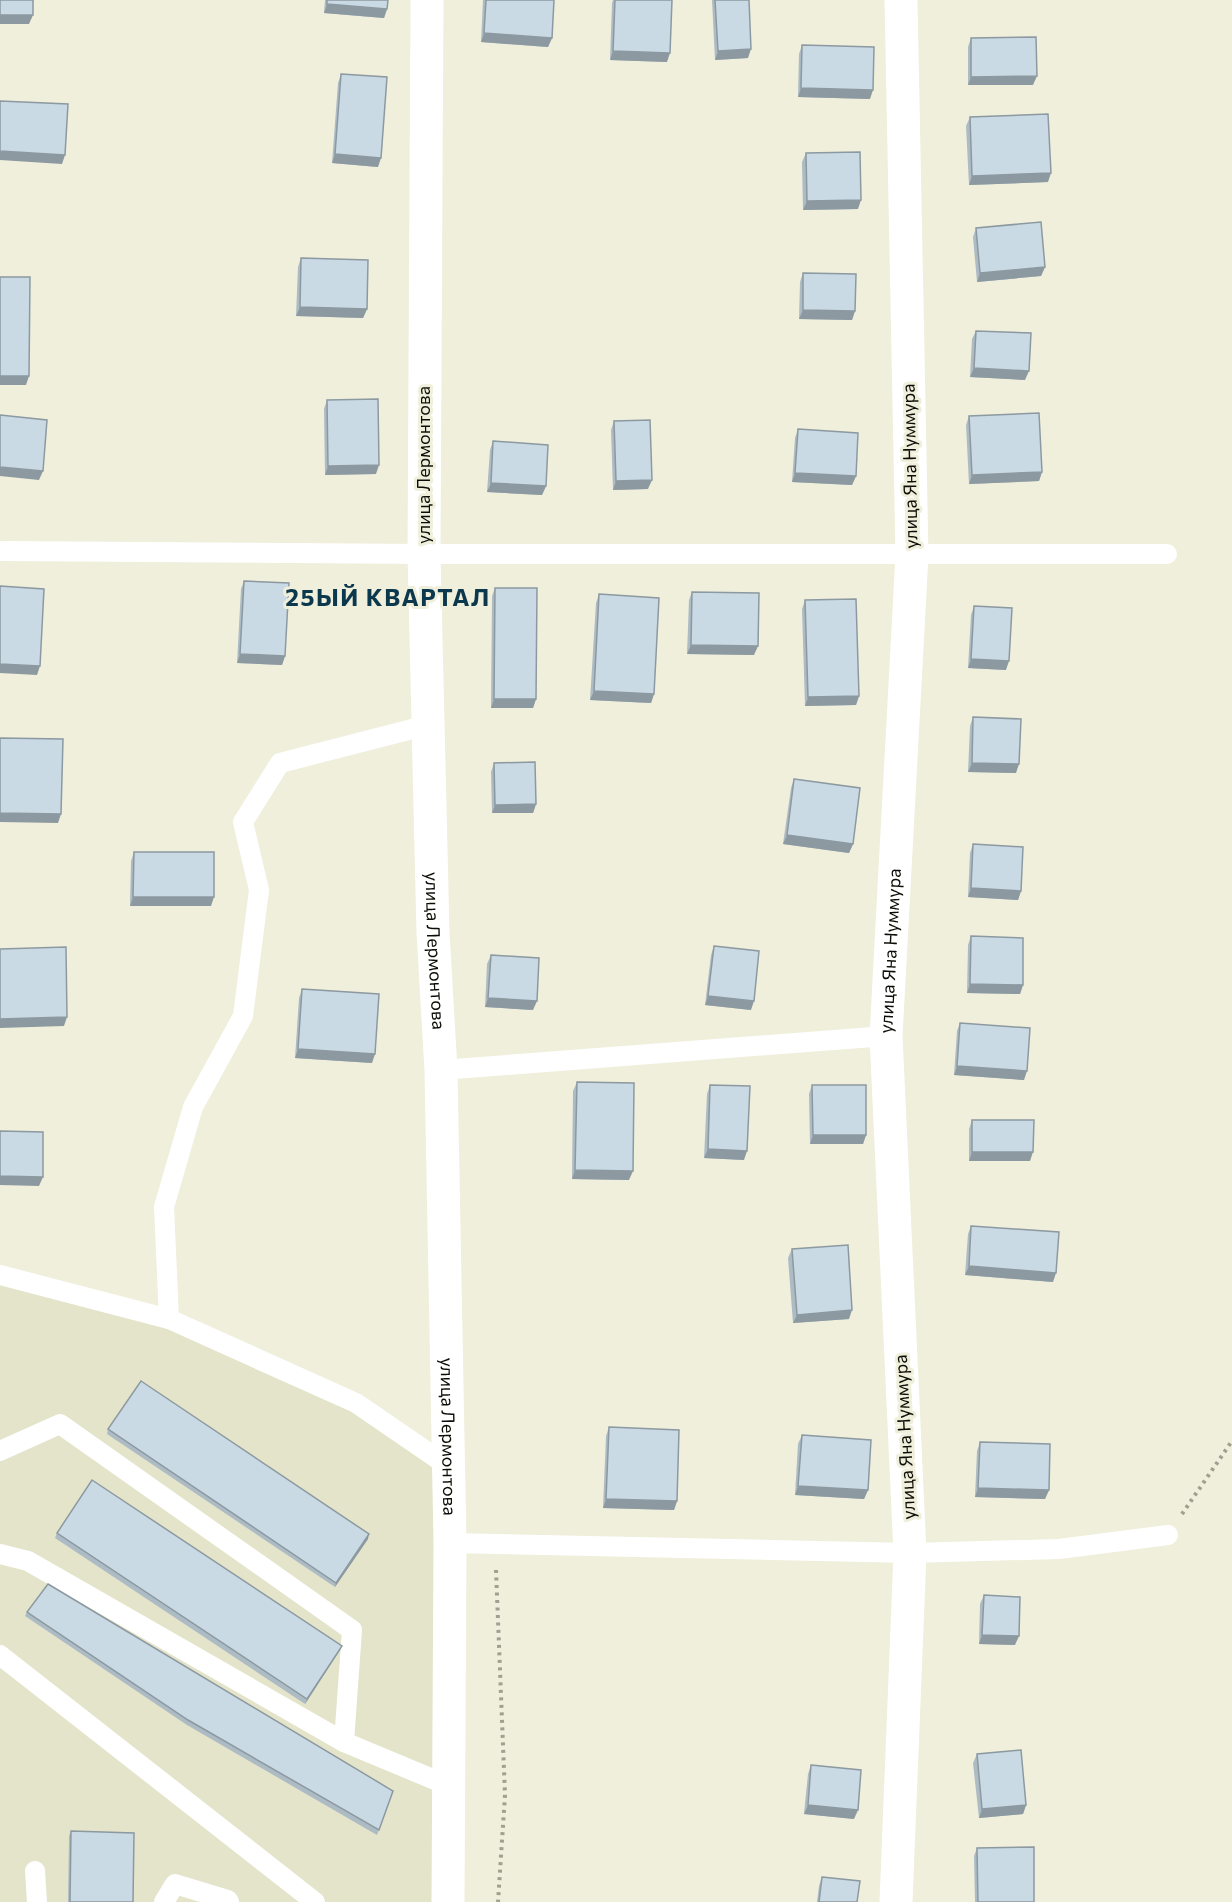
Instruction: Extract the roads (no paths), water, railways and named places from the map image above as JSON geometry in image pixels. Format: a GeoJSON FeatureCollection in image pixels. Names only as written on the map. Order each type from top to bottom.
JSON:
{"type":"FeatureCollection","features":[{"type":"Feature","properties":{"kind":"street","name":"улица Лермонтова"},"geometry":{"type":"LineString","coordinates":[[427,0],[424,554],[433,933],[441,1070],[450,1542],[448,1902]]}},
{"type":"Feature","properties":{"kind":"street","name":"улица Яна Нуммура"},"geometry":{"type":"LineString","coordinates":[[896,1902],[910,1553],[886,1036],[912,555],[901,0]]}},
{"type":"Feature","properties":{"kind":"lane"},"geometry":{"type":"LineString","coordinates":[[0,551],[424,554],[1167,554]]}},
{"type":"Feature","properties":{"kind":"lane"},"geometry":{"type":"LineString","coordinates":[[169,1319],[164,1207],[193,1107],[243,1016],[259,890],[243,822],[280,763],[428,725]]}},
{"type":"Feature","properties":{"kind":"lane"},"geometry":{"type":"LineString","coordinates":[[441,1070],[886,1036]]}},
{"type":"Feature","properties":{"kind":"lane"},"geometry":{"type":"LineString","coordinates":[[0,1275],[169,1319],[356,1404],[448,1466]]}},
{"type":"Feature","properties":{"kind":"lane"},"geometry":{"type":"LineString","coordinates":[[0,1451],[60,1424],[352,1630],[344,1742]]}},
{"type":"Feature","properties":{"kind":"lane"},"geometry":{"type":"LineString","coordinates":[[450,1542],[910,1553],[1059,1548],[1168,1535]]}},
{"type":"Feature","properties":{"kind":"lane"},"geometry":{"type":"LineString","coordinates":[[0,1554],[28,1562],[344,1742],[447,1785]]}},
{"type":"Feature","properties":{"kind":"lane"},"geometry":{"type":"LineString","coordinates":[[0,1655],[315,1902]]}},
{"type":"Feature","properties":{"kind":"lane"},"geometry":{"type":"LineString","coordinates":[[35,1871],[37,1902]]}},
{"type":"Feature","properties":{"kind":"lane"},"geometry":{"type":"LineString","coordinates":[[164,1902],[175,1884],[229,1902]]}},
{"type":"Feature","properties":{"kind":"district","name":"25ЫЙ КВАРТАЛ"},"geometry":{"type":"Point","coordinates":[388,598]}}]}
